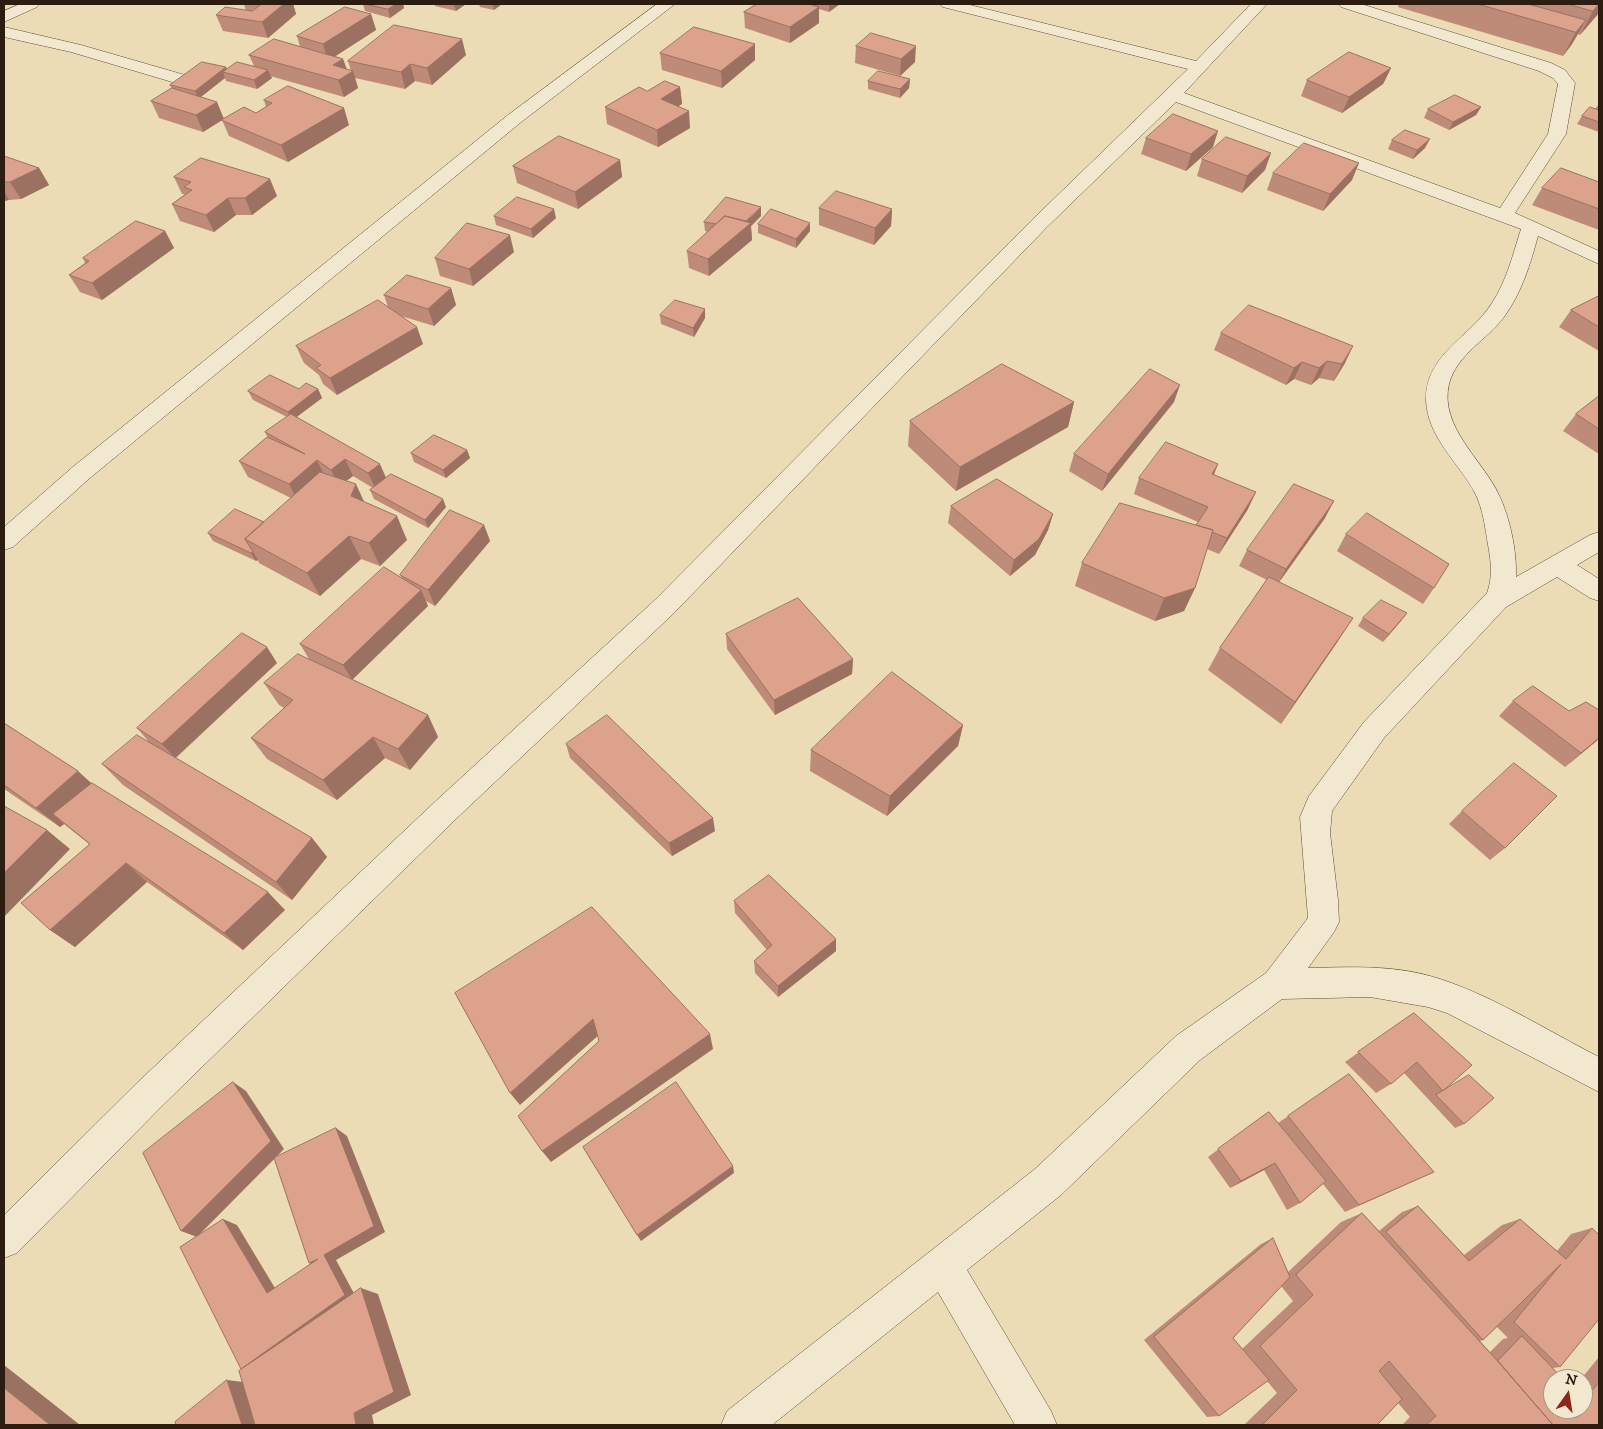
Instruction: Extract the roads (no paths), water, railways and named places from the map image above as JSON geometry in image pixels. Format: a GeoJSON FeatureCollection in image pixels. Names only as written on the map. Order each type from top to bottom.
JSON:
{"type":"FeatureCollection","features":[{"type":"Feature","properties":{"kind":"street"},"geometry":{"type":"LineString","coordinates":[[4,17],[32,4]]}},
{"type":"Feature","properties":{"kind":"street"},"geometry":{"type":"LineString","coordinates":[[4,541],[90,466],[514,119],[667,4]]}},
{"type":"Feature","properties":{"kind":"street"},"geometry":{"type":"LineString","coordinates":[[948,4],[1199,67]]}},
{"type":"Feature","properties":{"kind":"street"},"geometry":{"type":"LineString","coordinates":[[4,1240],[200,1046],[448,808],[665,606],[1040,223],[1173,95],[1259,4]]}},
{"type":"Feature","properties":{"kind":"street"},"geometry":{"type":"LineString","coordinates":[[1346,4],[1545,67],[1564,78],[1567,83],[1557,134],[1504,216]]}},
{"type":"Feature","properties":{"kind":"street"},"geometry":{"type":"LineString","coordinates":[[4,32],[75,48],[179,79]]}},
{"type":"Feature","properties":{"kind":"street"},"geometry":{"type":"LineString","coordinates":[[1173,95],[1532,226],[1599,258]]}},
{"type":"Feature","properties":{"kind":"street"},"geometry":{"type":"LineString","coordinates":[[741,1425],[1048,1182],[1188,1048],[1277,984],[1323,922],[1324,900],[1315,833],[1315,817],[1319,805],[1374,730],[1497,600],[1504,588],[1505,574],[1494,514],[1486,490],[1446,434],[1437,403],[1437,383],[1448,361],[1496,313],[1514,280],[1532,226]]}},
{"type":"Feature","properties":{"kind":"street"},"geometry":{"type":"LineString","coordinates":[[1497,600],[1599,541]]}},
{"type":"Feature","properties":{"kind":"street"},"geometry":{"type":"LineString","coordinates":[[1558,565],[1599,591]]}},
{"type":"Feature","properties":{"kind":"street"},"geometry":{"type":"LineString","coordinates":[[1277,984],[1370,982],[1428,991],[1455,1000],[1599,1075]]}},
{"type":"Feature","properties":{"kind":"street"},"geometry":{"type":"LineString","coordinates":[[943,1265],[1037,1425]]}}]}
